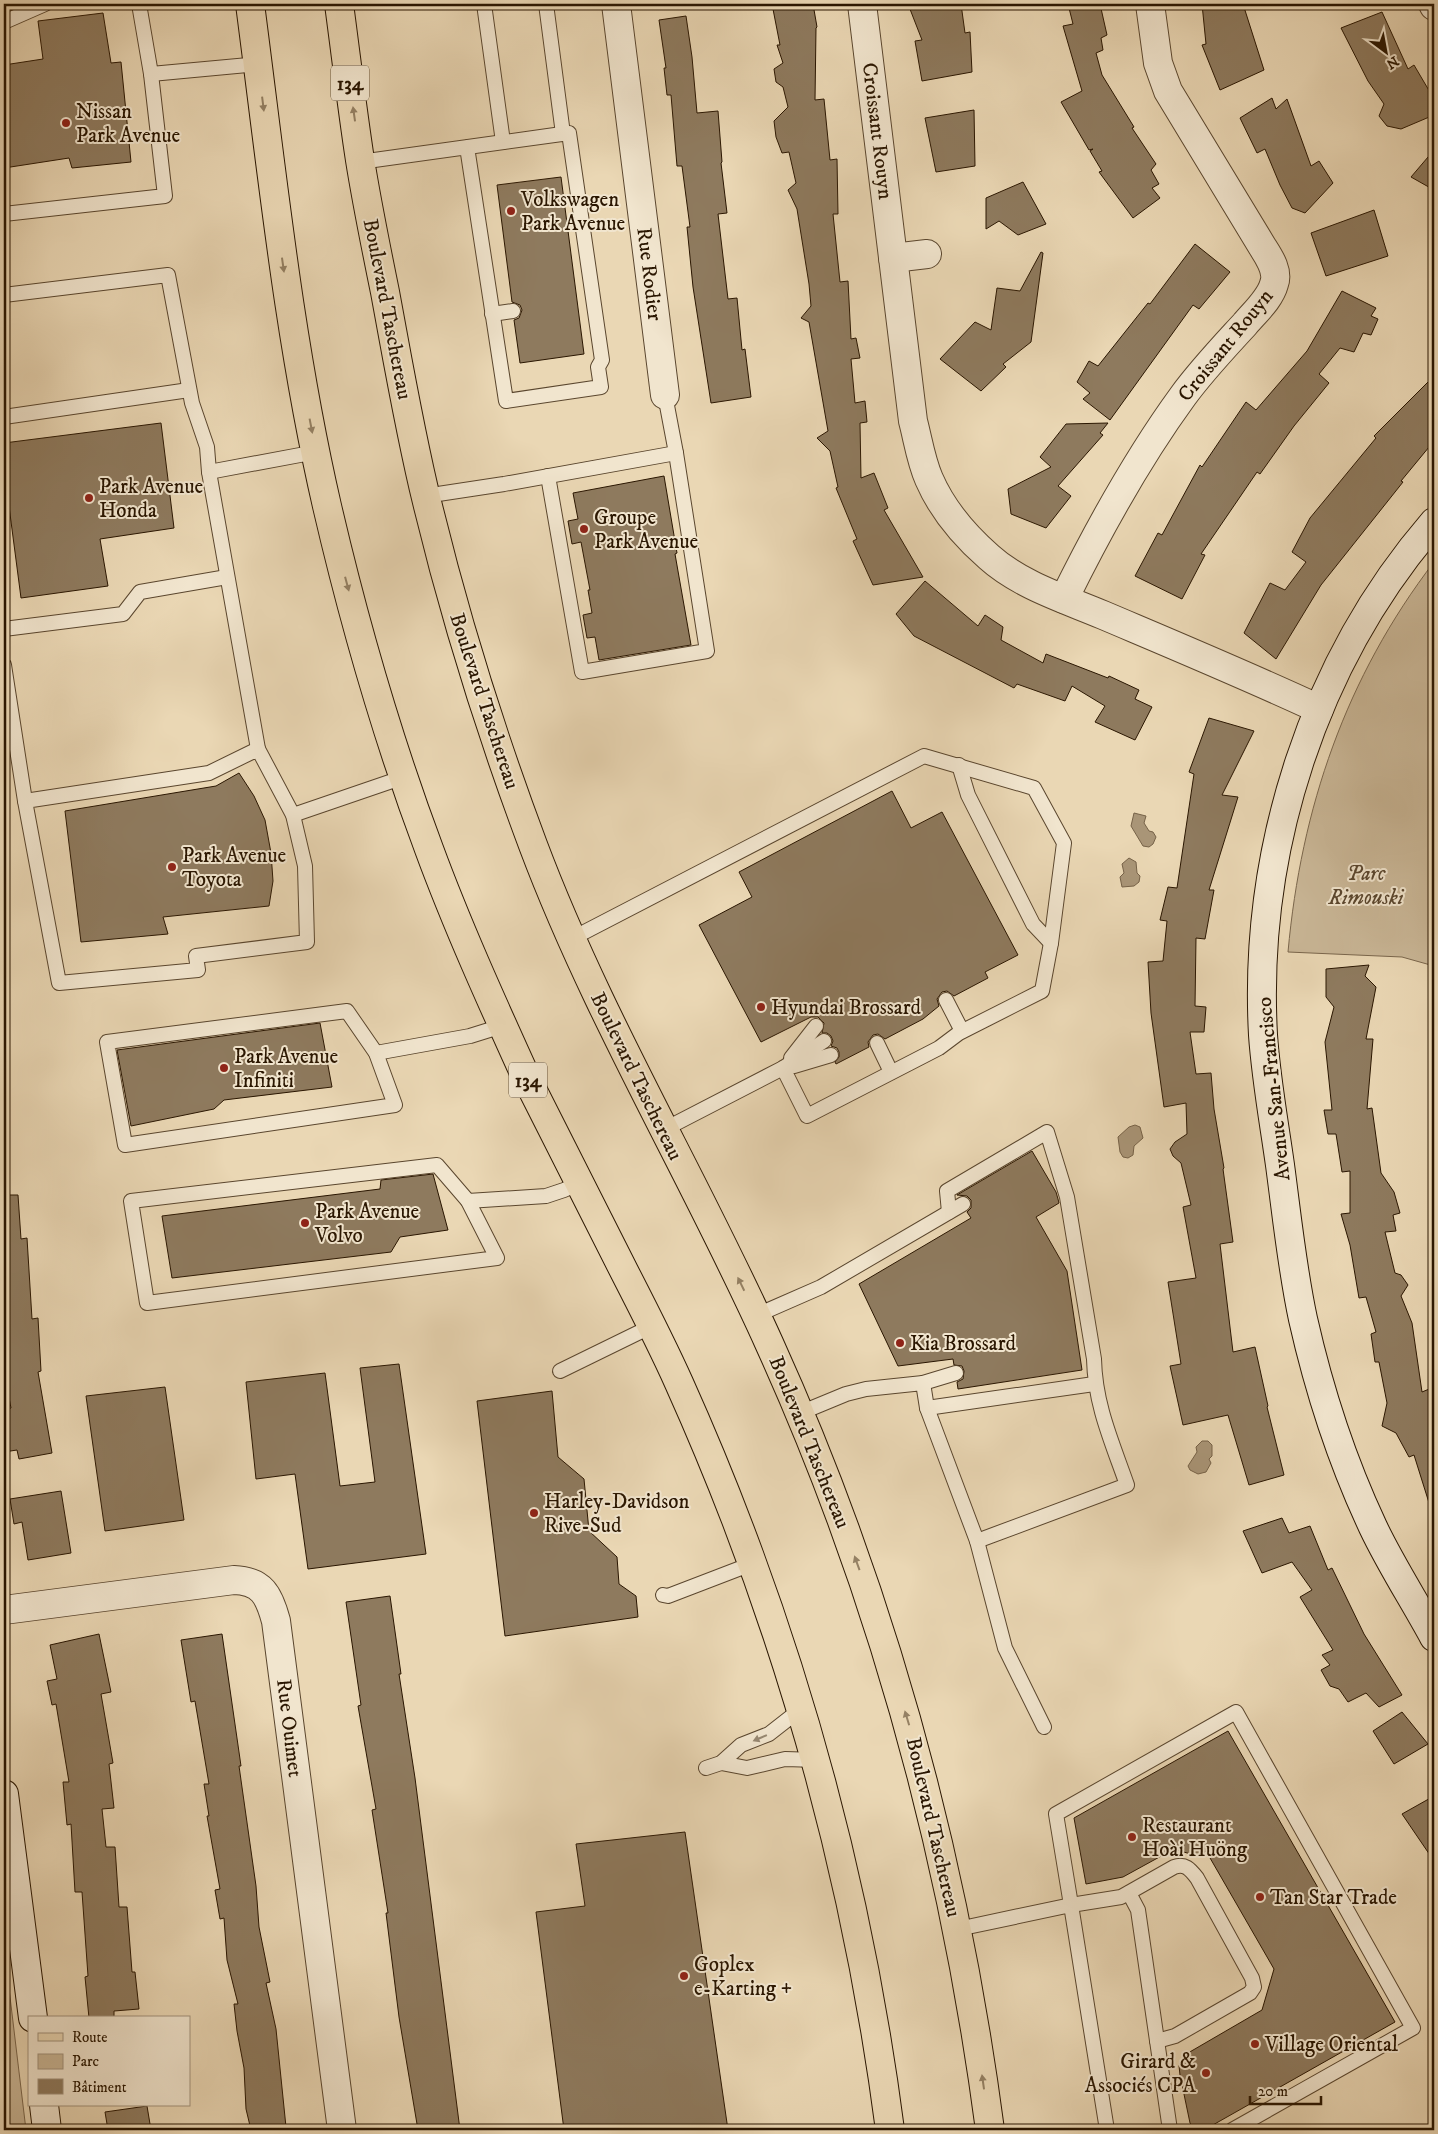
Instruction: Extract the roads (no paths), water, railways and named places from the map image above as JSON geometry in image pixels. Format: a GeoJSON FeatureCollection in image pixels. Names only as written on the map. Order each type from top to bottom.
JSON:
{"type":"FeatureCollection","features":[{"type":"Feature","properties":{"kind":"main road","name":"134"},"geometry":{"type":"LineString","coordinates":[[250,4],[289,304],[316,452],[335,541],[357,622],[404,777],[439,875],[502,1026],[652,1326],[705,1442],[754,1563],[802,1709],[840,1848],[874,2016],[890,2130]]}},
{"type":"Feature","properties":{"kind":"main road","name":"Boulevard Taschereau"},"geometry":{"type":"LineString","coordinates":[[339,4],[360,162],[425,496],[456,612],[493,734],[535,852],[571,939],[610,1023],[756,1315],[800,1413],[853,1551],[894,1675],[928,1792],[958,1929],[973,2013],[990,2130]]}},
{"type":"Feature","properties":{"kind":"street","name":"Rue Rodier"},"geometry":{"type":"LineString","coordinates":[[616,4],[665,395]]}},
{"type":"Feature","properties":{"kind":"street","name":"Croissant Rouyn"},"geometry":{"type":"LineString","coordinates":[[862,4],[914,421],[920,454],[929,479],[955,522],[990,558],[1027,582],[1320,709]]}},
{"type":"Feature","properties":{"kind":"street","name":"Croissant Rouyn"},"geometry":{"type":"LineString","coordinates":[[1064,599],[1088,551],[1154,438],[1198,377],[1264,302],[1274,286],[1276,278],[1275,271],[1266,252],[1168,91],[1158,63],[1150,4]]}},
{"type":"Feature","properties":{"kind":"street"},"geometry":{"type":"LineString","coordinates":[[893,258],[927,254]]}},
{"type":"Feature","properties":{"kind":"street","name":"Avenue San-Francisco"},"geometry":{"type":"LineString","coordinates":[[1434,522],[1409,552],[1376,601],[1340,666],[1307,741],[1289,799],[1270,890],[1263,969],[1264,1036],[1267,1072],[1294,1269],[1304,1320],[1324,1396],[1346,1463],[1374,1528],[1434,1636]]}},
{"type":"Feature","properties":{"kind":"street","name":"Rue Ouimet"},"geometry":{"type":"LineString","coordinates":[[4,1610],[234,1580],[253,1582],[259,1586],[268,1599],[273,1608],[277,1631],[342,2130]]}},
{"type":"Feature","properties":{"kind":"street"},"geometry":{"type":"LineString","coordinates":[[4,1794],[33,2016]]}},
{"type":"Feature","properties":{"kind":"street"},"geometry":{"type":"LineString","coordinates":[[44,2106],[48,2130]]}},
{"type":"Feature","properties":{"kind":"lane"},"geometry":{"type":"LineString","coordinates":[[4,22],[45,4]]}},
{"type":"Feature","properties":{"kind":"lane"},"geometry":{"type":"LineString","coordinates":[[4,214],[165,196],[151,74],[139,4]]}},
{"type":"Feature","properties":{"kind":"lane"},"geometry":{"type":"LineString","coordinates":[[484,4],[503,142]]}},
{"type":"Feature","properties":{"kind":"lane"},"geometry":{"type":"LineString","coordinates":[[546,4],[564,134]]}},
{"type":"Feature","properties":{"kind":"lane"},"geometry":{"type":"LineString","coordinates":[[151,74],[258,64]]}},
{"type":"Feature","properties":{"kind":"lane"},"geometry":{"type":"LineString","coordinates":[[360,162],[466,147],[564,134],[569,133],[602,360],[598,367],[601,387],[506,401],[466,147]]}},
{"type":"Feature","properties":{"kind":"lane"},"geometry":{"type":"LineString","coordinates":[[4,295],[168,274],[189,390],[207,447],[209,472],[258,748],[293,815],[305,866],[307,942],[196,956],[198,970],[59,983],[25,800],[4,665]]}},
{"type":"Feature","properties":{"kind":"lane"},"geometry":{"type":"LineString","coordinates":[[492,314],[514,311]]}},
{"type":"Feature","properties":{"kind":"lane"},"geometry":{"type":"LineString","coordinates":[[4,417],[189,390]]}},
{"type":"Feature","properties":{"kind":"lane"},"geometry":{"type":"LineString","coordinates":[[548,476],[582,672],[707,651],[665,395]]}},
{"type":"Feature","properties":{"kind":"lane"},"geometry":{"type":"LineString","coordinates":[[209,472],[316,452]]}},
{"type":"Feature","properties":{"kind":"lane"},"geometry":{"type":"LineString","coordinates":[[425,496],[676,453]]}},
{"type":"Feature","properties":{"kind":"lane"},"geometry":{"type":"LineString","coordinates":[[4,629],[122,614],[140,592],[227,577]]}},
{"type":"Feature","properties":{"kind":"lane"},"geometry":{"type":"LineString","coordinates":[[25,800],[209,773],[258,748]]}},
{"type":"Feature","properties":{"kind":"lane"},"geometry":{"type":"LineString","coordinates":[[571,939],[924,756],[1034,788],[1064,842],[1051,944],[1042,991],[962,1031],[939,1048],[807,1116],[783,1068]]}},
{"type":"Feature","properties":{"kind":"lane"},"geometry":{"type":"LineString","coordinates":[[959,765],[968,795],[1029,915],[1051,944]]}},
{"type":"Feature","properties":{"kind":"lane"},"geometry":{"type":"LineString","coordinates":[[293,815],[404,777]]}},
{"type":"Feature","properties":{"kind":"lane"},"geometry":{"type":"LineString","coordinates":[[946,1000],[962,1031]]}},
{"type":"Feature","properties":{"kind":"lane"},"geometry":{"type":"LineString","coordinates":[[347,1011],[376,1053],[395,1105],[125,1146],[107,1042],[347,1011]]}},
{"type":"Feature","properties":{"kind":"lane"},"geometry":{"type":"LineString","coordinates":[[376,1053],[470,1036],[502,1026]]}},
{"type":"Feature","properties":{"kind":"lane"},"geometry":{"type":"LineString","coordinates":[[783,1068],[816,1026]]}},
{"type":"Feature","properties":{"kind":"lane"},"geometry":{"type":"LineString","coordinates":[[663,1130],[783,1068],[824,1041]]}},
{"type":"Feature","properties":{"kind":"lane"},"geometry":{"type":"LineString","coordinates":[[876,1043],[891,1072]]}},
{"type":"Feature","properties":{"kind":"lane"},"geometry":{"type":"LineString","coordinates":[[783,1068],[831,1055]]}},
{"type":"Feature","properties":{"kind":"lane"},"geometry":{"type":"LineString","coordinates":[[950,1212],[947,1191],[1047,1132],[1067,1198],[1094,1358],[1094,1384],[1098,1402],[1127,1485],[977,1541]]}},
{"type":"Feature","properties":{"kind":"lane"},"geometry":{"type":"LineString","coordinates":[[437,1165],[468,1201],[496,1258],[147,1303],[131,1201],[437,1165]]}},
{"type":"Feature","properties":{"kind":"lane"},"geometry":{"type":"LineString","coordinates":[[468,1201],[546,1196],[580,1183]]}},
{"type":"Feature","properties":{"kind":"lane"},"geometry":{"type":"LineString","coordinates":[[756,1315],[821,1287],[963,1204]]}},
{"type":"Feature","properties":{"kind":"lane"},"geometry":{"type":"LineString","coordinates":[[560,1371],[652,1326]]}},
{"type":"Feature","properties":{"kind":"lane"},"geometry":{"type":"LineString","coordinates":[[800,1413],[846,1394],[866,1389],[923,1383],[956,1373]]}},
{"type":"Feature","properties":{"kind":"lane"},"geometry":{"type":"LineString","coordinates":[[923,1383],[927,1408],[977,1541],[1005,1648],[1044,1727]]}},
{"type":"Feature","properties":{"kind":"lane"},"geometry":{"type":"LineString","coordinates":[[927,1408],[1094,1384]]}},
{"type":"Feature","properties":{"kind":"lane"},"geometry":{"type":"LineString","coordinates":[[663,1595],[668,1596],[754,1563]]}},
{"type":"Feature","properties":{"kind":"lane"},"geometry":{"type":"LineString","coordinates":[[706,1768],[721,1763],[741,1745],[769,1734],[802,1709]]}},
{"type":"Feature","properties":{"kind":"lane"},"geometry":{"type":"LineString","coordinates":[[1107,2130],[1056,1814],[1236,1712],[1412,2028],[1232,2130]]}},
{"type":"Feature","properties":{"kind":"lane"},"geometry":{"type":"LineString","coordinates":[[721,1763],[748,1768],[785,1759],[816,1760]]}},
{"type":"Feature","properties":{"kind":"lane"},"geometry":{"type":"LineString","coordinates":[[958,1929],[1072,1905],[1121,1898],[1174,1867],[1181,1865],[1191,1870],[1254,1984],[1250,1993],[1174,2036],[1157,2041]]}},
{"type":"Feature","properties":{"kind":"lane"},"geometry":{"type":"LineString","coordinates":[[1129,1893],[1138,1910],[1170,2130]]}},
{"type":"Feature","properties":{"kind":"place","name":"Nissan Park Avenue"},"geometry":{"type":"Point","coordinates":[66,123]}},
{"type":"Feature","properties":{"kind":"place","name":"Volkswagen Park Avenue"},"geometry":{"type":"Point","coordinates":[511,211]}},
{"type":"Feature","properties":{"kind":"place","name":"Park Avenue Honda"},"geometry":{"type":"Point","coordinates":[89,498]}},
{"type":"Feature","properties":{"kind":"place","name":"Groupe Park Avenue"},"geometry":{"type":"Point","coordinates":[584,529]}},
{"type":"Feature","properties":{"kind":"place","name":"Park Avenue Toyota"},"geometry":{"type":"Point","coordinates":[172,867]}},
{"type":"Feature","properties":{"kind":"place","name":"Hyundai Brossard"},"geometry":{"type":"Point","coordinates":[761,1007]}},
{"type":"Feature","properties":{"kind":"place","name":"Park Avenue Infiniti"},"geometry":{"type":"Point","coordinates":[224,1068]}},
{"type":"Feature","properties":{"kind":"place","name":"Park Avenue Volvo"},"geometry":{"type":"Point","coordinates":[305,1223]}},
{"type":"Feature","properties":{"kind":"place","name":"Kia Brossard"},"geometry":{"type":"Point","coordinates":[900,1343]}},
{"type":"Feature","properties":{"kind":"place","name":"Harley-Davidson Rive-Sud"},"geometry":{"type":"Point","coordinates":[534,1513]}},
{"type":"Feature","properties":{"kind":"place","name":"Restaurant Hoài Huöng"},"geometry":{"type":"Point","coordinates":[1132,1837]}},
{"type":"Feature","properties":{"kind":"place","name":"Tan Star Trade"},"geometry":{"type":"Point","coordinates":[1260,1897]}},
{"type":"Feature","properties":{"kind":"place","name":"Goplex e-Karting +"},"geometry":{"type":"Point","coordinates":[684,1976]}},
{"type":"Feature","properties":{"kind":"place","name":"Village Oriental"},"geometry":{"type":"Point","coordinates":[1255,2044]}},
{"type":"Feature","properties":{"kind":"place","name":"Girard & Associés CPA"},"geometry":{"type":"Point","coordinates":[1206,2073]}},
{"type":"Feature","properties":{"kind":"park label","name":"Parc Rimouski"},"geometry":{"type":"Point","coordinates":[1366,885]}}]}
